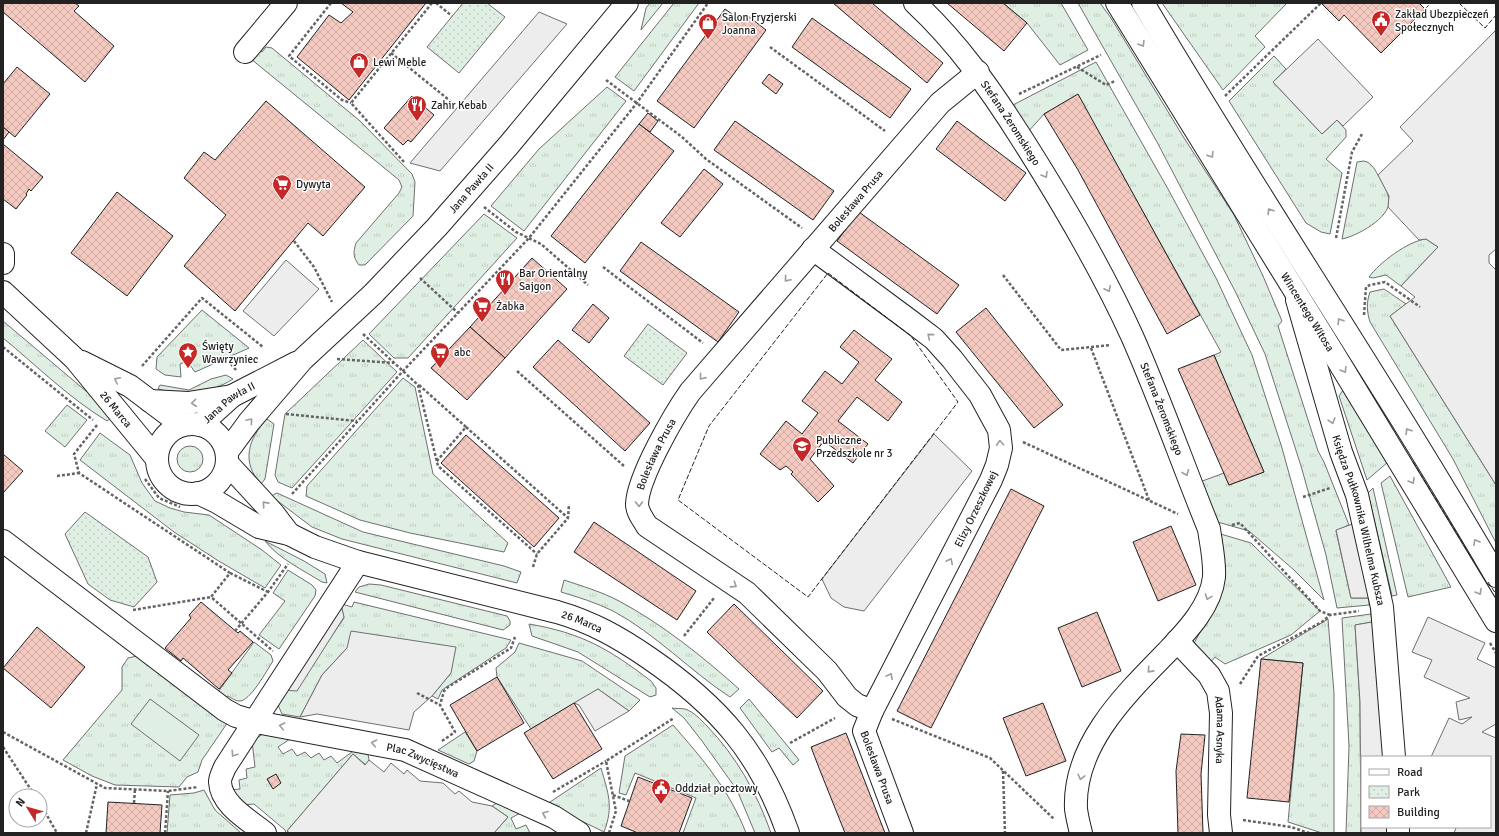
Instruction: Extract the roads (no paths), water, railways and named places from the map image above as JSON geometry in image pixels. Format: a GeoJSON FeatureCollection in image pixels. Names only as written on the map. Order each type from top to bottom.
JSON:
{"type":"FeatureCollection","features":[{"type":"Feature","properties":{"kind":"street"},"geometry":{"type":"LineString","coordinates":[[245,52],[286,3]]}},
{"type":"Feature","properties":{"kind":"street","name":"Jana Pawła II"},"geometry":{"type":"LineString","coordinates":[[227,457],[249,422],[302,360],[374,294],[437,227],[508,146],[627,3]]}},
{"type":"Feature","properties":{"kind":"street","name":"Stefana Żeromskiego"},"geometry":{"type":"LineString","coordinates":[[915,3],[939,26],[978,72],[1045,175],[1085,245],[1132,336],[1209,529],[1213,553],[1214,578],[1207,601],[1192,624],[1177,642],[1107,718],[1091,746],[1080,778],[1076,809],[1081,833]]}},
{"type":"Feature","properties":{"kind":"street","name":"Wincentego Witosa"},"geometry":{"type":"LineString","coordinates":[[1117,3],[1294,289],[1496,621]]}},
{"type":"Feature","properties":{"kind":"street","name":"Wincentego Witosa"},"geometry":{"type":"LineString","coordinates":[[1143,3],[1214,123],[1350,337],[1496,576]]}},
{"type":"Feature","properties":{"kind":"street","name":"Bolesława Prusa"},"geometry":{"type":"LineString","coordinates":[[902,833],[864,731],[865,708],[846,697],[827,671],[803,646],[747,594],[647,526],[640,515],[637,504],[642,482],[672,418],[690,392],[720,355],[940,103],[978,72]]}},
{"type":"Feature","properties":{"kind":"street","name":"Elizy Orzeszkowej"},"geometry":{"type":"LineString","coordinates":[[816,245],[934,339],[952,359],[980,395],[999,430],[1001,448],[997,465],[991,480],[865,708]]}},
{"type":"Feature","properties":{"kind":"street"},"geometry":{"type":"LineString","coordinates":[[3,254],[3,263]]}},
{"type":"Feature","properties":{"kind":"street","name":"Księdza Pułkownika Wilhelma Kubsza"},"geometry":{"type":"LineString","coordinates":[[1294,289],[1341,452],[1357,495],[1382,608],[1386,639],[1394,756]]}},
{"type":"Feature","properties":{"kind":"street","name":"26 Marca"},"geometry":{"type":"LineString","coordinates":[[3,292],[75,359],[157,459]]}},
{"type":"Feature","properties":{"kind":"street","name":"26 Marca"},"geometry":{"type":"LineString","coordinates":[[75,359],[130,386],[191,425]]}},
{"type":"Feature","properties":{"kind":"street","name":"Jana Pawła II"},"geometry":{"type":"LineString","coordinates":[[191,425],[232,396],[302,360]]}},
{"type":"Feature","properties":{"kind":"street"},"geometry":{"type":"LineString","coordinates":[[150,400],[188,403],[232,396]]}},
{"type":"Feature","properties":{"kind":"street"},"geometry":{"type":"LineString","coordinates":[[191,425],[207,427],[217,434],[224,444],[227,457],[221,478],[214,486],[198,493],[186,493],[170,486],[159,471],[157,459],[161,442],[167,434],[191,425]]}},
{"type":"Feature","properties":{"kind":"street","name":"26 Marca"},"geometry":{"type":"LineString","coordinates":[[227,457],[289,534]]}},
{"type":"Feature","properties":{"kind":"street","name":"26 Marca"},"geometry":{"type":"LineString","coordinates":[[198,493],[217,502],[242,519],[258,527],[268,531],[289,534],[315,547],[358,562],[573,616],[619,638],[694,691],[736,733],[764,776],[788,833]]}},
{"type":"Feature","properties":{"kind":"street","name":"Plac Zwycięstwa"},"geometry":{"type":"LineString","coordinates":[[3,541],[225,710],[236,716],[256,722],[405,750],[554,817],[579,833]]}},
{"type":"Feature","properties":{"kind":"street"},"geometry":{"type":"LineString","coordinates":[[265,833],[228,802],[222,794],[220,781],[225,767],[256,722],[358,562]]}},
{"type":"Feature","properties":{"kind":"street","name":"Adama Asnyka"},"geometry":{"type":"LineString","coordinates":[[1177,642],[1209,675],[1218,691],[1221,713],[1219,815],[1221,833]]}},
{"type":"Feature","properties":{"kind":"place","name":"Zakład Ubezpieczeń Społecznych"},"geometry":{"type":"Point","coordinates":[1381,37]}},
{"type":"Feature","properties":{"kind":"place","name":"Salon Fryzjerski Joanna"},"geometry":{"type":"Point","coordinates":[708,40]}},
{"type":"Feature","properties":{"kind":"place","name":"Lewi Meble"},"geometry":{"type":"Point","coordinates":[359,79]}},
{"type":"Feature","properties":{"kind":"place","name":"Zahir Kebab"},"geometry":{"type":"Point","coordinates":[417,122]}},
{"type":"Feature","properties":{"kind":"place","name":"Dywyta"},"geometry":{"type":"Point","coordinates":[282,201]}},
{"type":"Feature","properties":{"kind":"place","name":"Bar Orientalny Sajgon"},"geometry":{"type":"Point","coordinates":[505,296]}},
{"type":"Feature","properties":{"kind":"place","name":"Żabka"},"geometry":{"type":"Point","coordinates":[482,323]}},
{"type":"Feature","properties":{"kind":"place","name":"Święty Wawrzyniec"},"geometry":{"type":"Point","coordinates":[188,369]}},
{"type":"Feature","properties":{"kind":"place","name":"abc"},"geometry":{"type":"Point","coordinates":[440,369]}},
{"type":"Feature","properties":{"kind":"place","name":"Publiczne Przedszkole nr 3"},"geometry":{"type":"Point","coordinates":[802,463]}},
{"type":"Feature","properties":{"kind":"place","name":"Oddział pocztowy"},"geometry":{"type":"Point","coordinates":[661,805]}}]}
